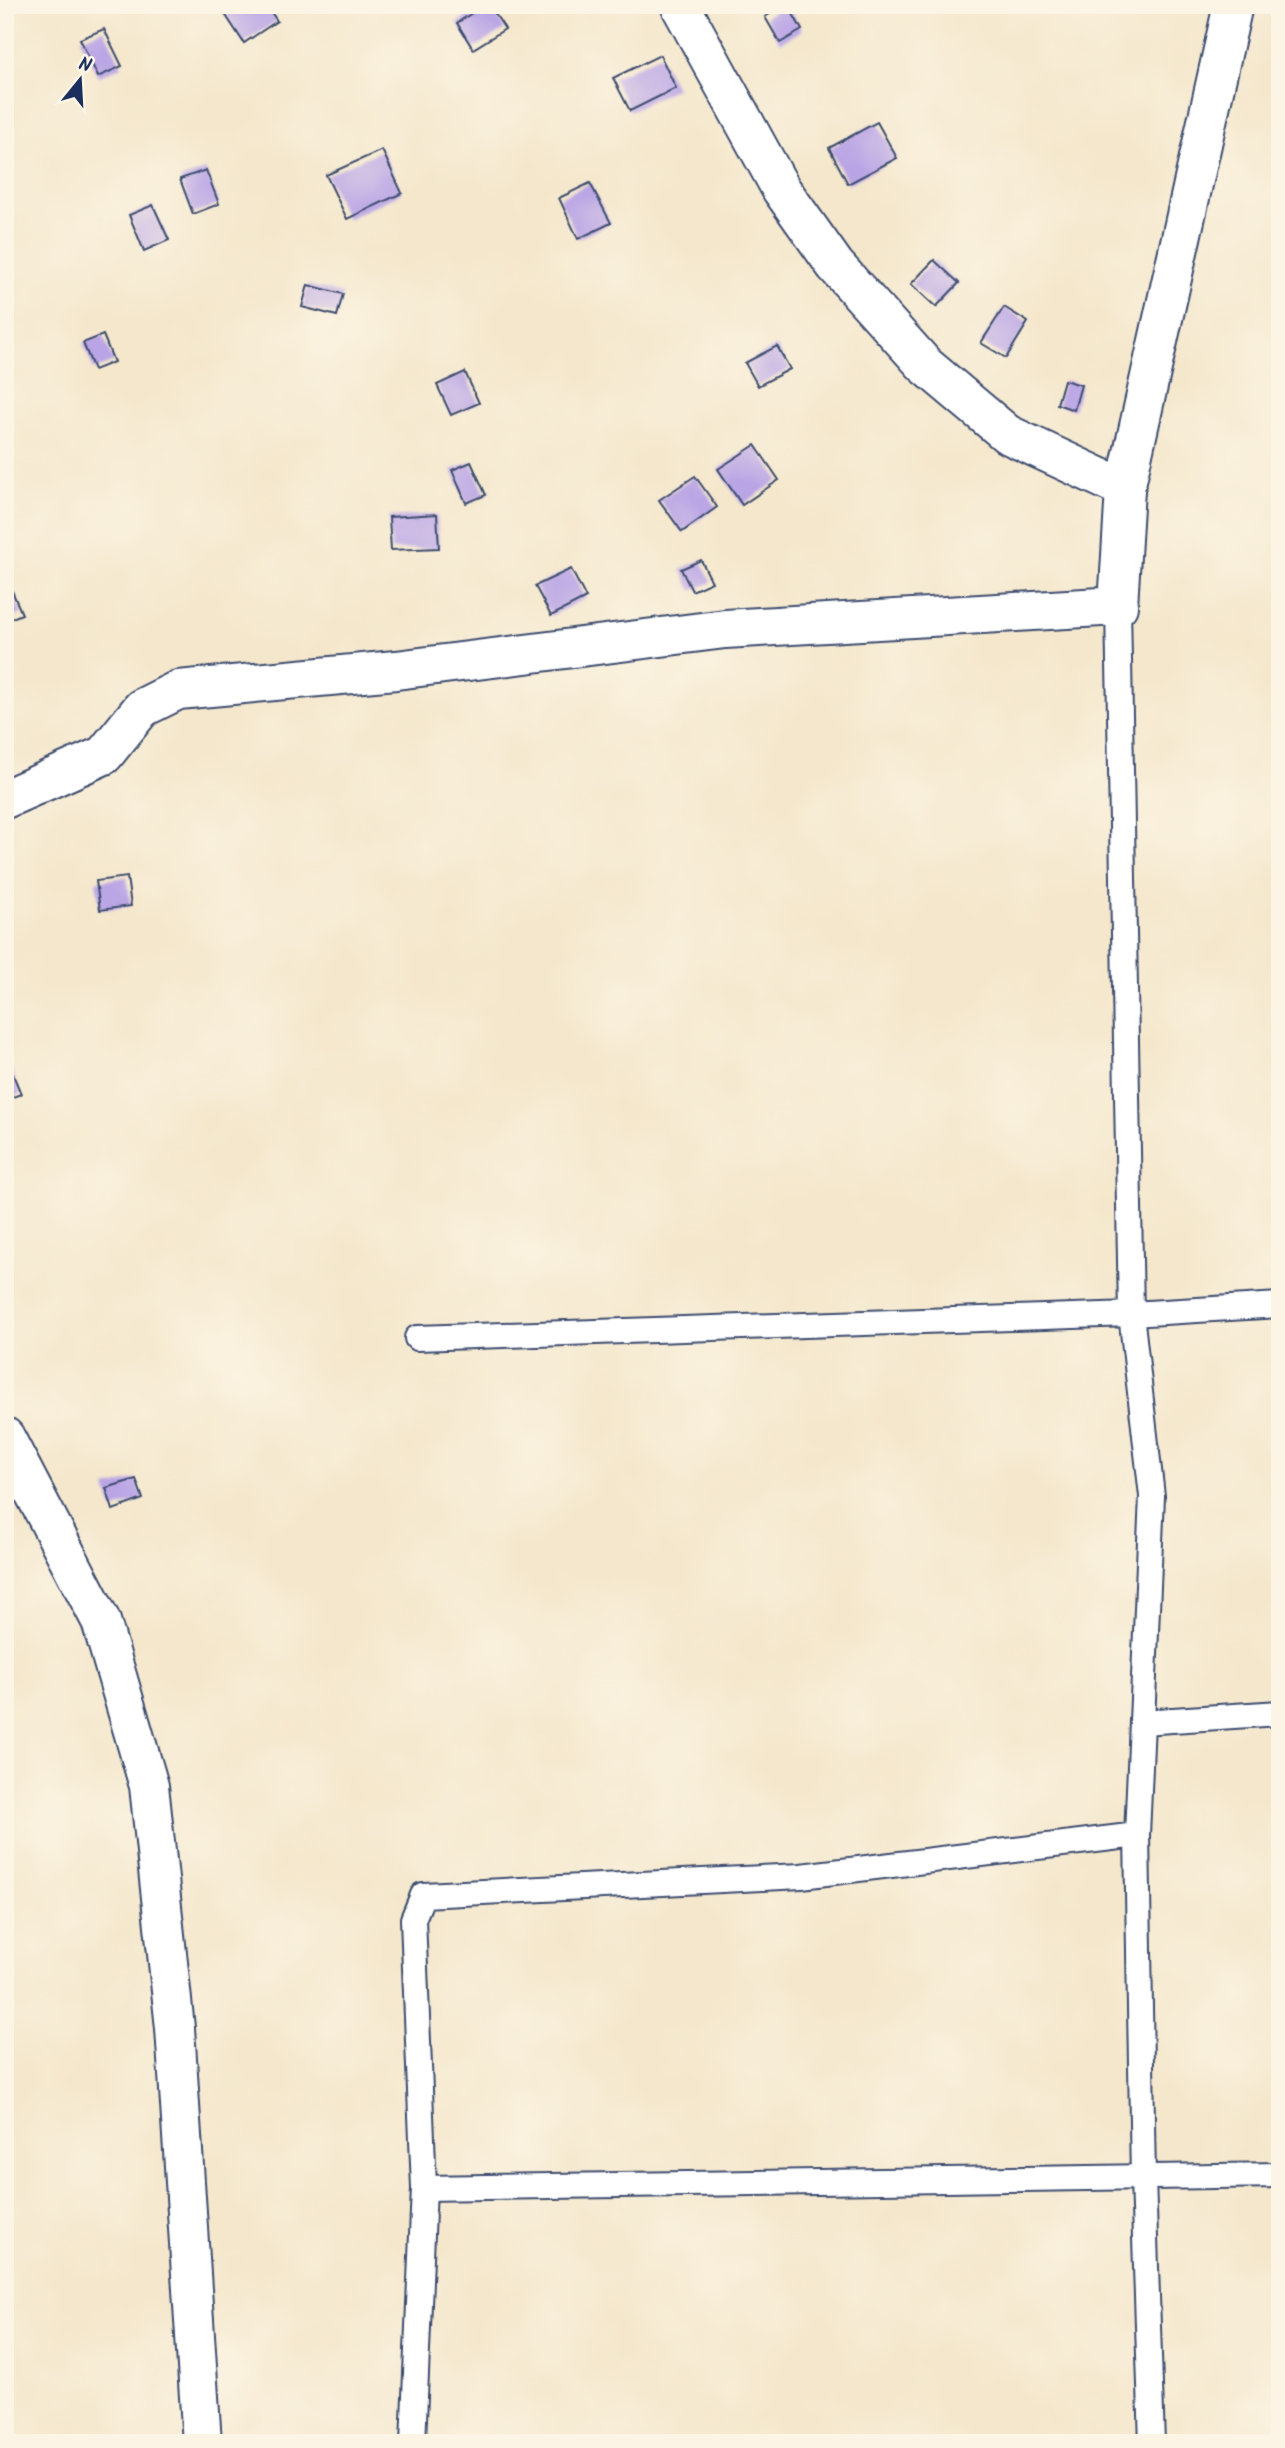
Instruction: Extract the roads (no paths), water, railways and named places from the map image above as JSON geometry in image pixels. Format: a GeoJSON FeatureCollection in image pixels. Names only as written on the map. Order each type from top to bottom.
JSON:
{"type":"FeatureCollection","features":[{"type":"Feature","properties":{"kind":"street"},"geometry":{"type":"LineString","coordinates":[[680,5],[781,189],[835,265],[925,365],[1007,434],[1125,489]]}},
{"type":"Feature","properties":{"kind":"street"},"geometry":{"type":"LineString","coordinates":[[5,799],[104,755],[142,708],[178,690],[396,670],[725,629],[1118,606],[1125,489],[1233,5]]}},
{"type":"Feature","properties":{"kind":"street"},"geometry":{"type":"LineString","coordinates":[[5,1437],[101,1620],[149,1786],[175,2028],[202,2443]]}},
{"type":"Feature","properties":{"kind":"lane"},"geometry":{"type":"LineString","coordinates":[[1118,606],[1131,1314],[1152,1496],[1136,1835],[1152,2443]]}},
{"type":"Feature","properties":{"kind":"lane"},"geometry":{"type":"LineString","coordinates":[[417,1338],[1131,1314],[1280,1305]]}},
{"type":"Feature","properties":{"kind":"lane"},"geometry":{"type":"LineString","coordinates":[[1142,1722],[1280,1713]]}},
{"type":"Feature","properties":{"kind":"lane"},"geometry":{"type":"LineString","coordinates":[[413,2443],[424,2188],[414,1919],[423,1895],[801,1876],[1136,1835]]}},
{"type":"Feature","properties":{"kind":"lane"},"geometry":{"type":"LineString","coordinates":[[424,2188],[1280,2175]]}}]}
